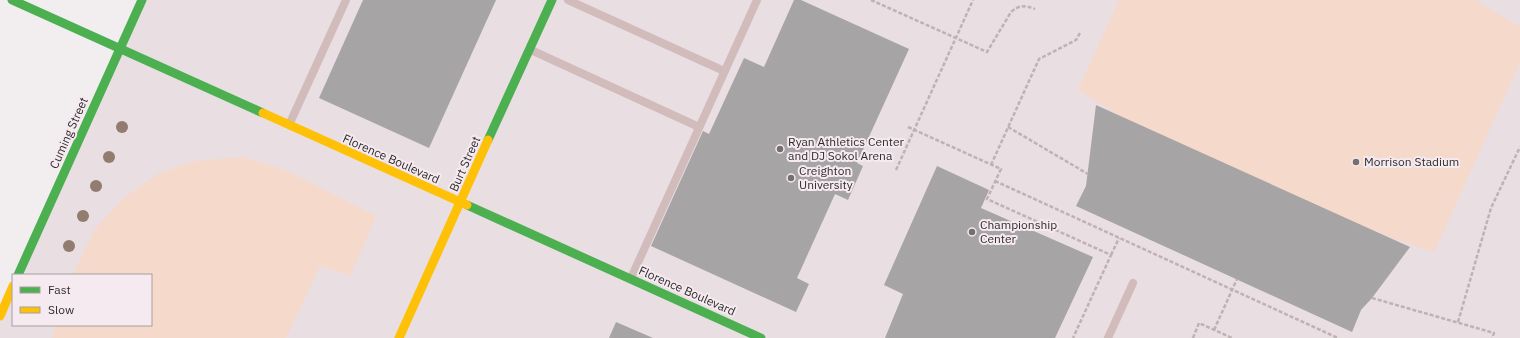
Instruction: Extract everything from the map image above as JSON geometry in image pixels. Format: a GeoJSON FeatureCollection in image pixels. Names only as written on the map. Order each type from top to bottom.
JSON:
{"type":"FeatureCollection","features":[{"type":"Feature","properties":{"kind":"main road","name":"Florence Boulevard"},"geometry":{"type":"LineString","coordinates":[[12,0],[761,338]]}},
{"type":"Feature","properties":{"kind":"main road","name":"Cuming Street"},"geometry":{"type":"LineString","coordinates":[[18,274],[142,0]]}},
{"type":"Feature","properties":{"kind":"main road","name":"Burt Street"},"geometry":{"type":"LineString","coordinates":[[399,338],[552,0]]}},
{"type":"Feature","properties":{"kind":"main road"},"geometry":{"type":"LineString","coordinates":[[0,316],[12,288]]}},
{"type":"Feature","properties":{"kind":"lane"},"geometry":{"type":"LineString","coordinates":[[289,126],[346,0]]}},
{"type":"Feature","properties":{"kind":"lane"},"geometry":{"type":"LineString","coordinates":[[568,0],[724,71]]}},
{"type":"Feature","properties":{"kind":"lane"},"geometry":{"type":"LineString","coordinates":[[631,279],[756,0]]}},
{"type":"Feature","properties":{"kind":"lane"},"geometry":{"type":"LineString","coordinates":[[530,49],[700,127]]}},
{"type":"Feature","properties":{"kind":"lane"},"geometry":{"type":"LineString","coordinates":[[1108,338],[1133,283]]}},
{"type":"Feature","properties":{"kind":"path"},"geometry":{"type":"LineString","coordinates":[[871,0],[987,52],[1011,12],[1016,7],[1023,5],[1035,9]]}},
{"type":"Feature","properties":{"kind":"path"},"geometry":{"type":"LineString","coordinates":[[896,170],[973,0]]}},
{"type":"Feature","properties":{"kind":"path"},"geometry":{"type":"LineString","coordinates":[[991,165],[1039,59],[1076,40],[1080,33]]}},
{"type":"Feature","properties":{"kind":"path"},"geometry":{"type":"LineString","coordinates":[[908,127],[1001,169],[987,199],[1111,255]]}},
{"type":"Feature","properties":{"kind":"path"},"geometry":{"type":"LineString","coordinates":[[1008,127],[1088,174]]}},
{"type":"Feature","properties":{"kind":"path"},"geometry":{"type":"LineString","coordinates":[[1458,322],[1491,208],[1520,147]]}},
{"type":"Feature","properties":{"kind":"path"},"geometry":{"type":"LineString","coordinates":[[995,181],[1338,338]]}},
{"type":"Feature","properties":{"kind":"path"},"geometry":{"type":"LineString","coordinates":[[1073,338],[1119,238]]}},
{"type":"Feature","properties":{"kind":"path"},"geometry":{"type":"LineString","coordinates":[[1214,330],[1237,279]]}},
{"type":"Feature","properties":{"kind":"path"},"geometry":{"type":"LineString","coordinates":[[1372,298],[1494,333],[1492,338]]}},
{"type":"Feature","properties":{"kind":"path"},"geometry":{"type":"LineString","coordinates":[[1193,338],[1199,323],[1232,338]]}},
{"type":"Feature","properties":{"kind":"shaded area","name":"Creighton University"},"geometry":{"type":"Polygon","coordinates":[[[142,0],[1520,0],[1520,338],[0,338],[0,316],[12,289],[12,326],[152,326],[152,274],[18,274],[142,0]]]}},
{"type":"Feature","properties":{"kind":"shaded area","name":"Morrison Stadium"},"geometry":{"type":"Polygon","coordinates":[[[1119,0],[1475,0],[1520,27],[1520,63],[1434,252],[1324,212],[1178,151],[1078,90],[1119,0]]]}},
{"type":"Feature","properties":{"kind":"shaded area"},"geometry":{"type":"Polygon","coordinates":[[[245,157],[290,172],[376,216],[350,276],[320,266],[286,338],[52,338],[56,326],[152,326],[152,274],[73,274],[95,229],[124,198],[158,174],[195,161],[245,157]]]}},
{"type":"Feature","properties":{"kind":"building"},"geometry":{"type":"Polygon","coordinates":[[[363,0],[496,0],[429,148],[319,98],[363,0]]]}},
{"type":"Feature","properties":{"kind":"building","name":"Ryan Athletics Center and DJ Sokol Arena"},"geometry":{"type":"Polygon","coordinates":[[[794,0],[801,0],[909,49],[857,163],[863,166],[848,200],[835,194],[797,278],[809,284],[796,312],[651,246],[703,131],[709,134],[744,58],[764,67],[794,0]]]}},
{"type":"Feature","properties":{"kind":"building"},"geometry":{"type":"Polygon","coordinates":[[[1096,105],[1410,247],[1372,298],[1361,310],[1352,332],[1076,206],[1086,186],[1096,105]]]}},
{"type":"Feature","properties":{"kind":"building","name":"Championship Center"},"geometry":{"type":"Polygon","coordinates":[[[937,166],[989,190],[981,208],[1093,257],[1055,338],[885,338],[903,294],[884,285],[937,166]]]}},
{"type":"Feature","properties":{"kind":"building"},"geometry":{"type":"Polygon","coordinates":[[[616,322],[653,338],[609,338],[616,322]]]}},
{"type":"Feature","properties":{"kind":"traffic: fast"},"geometry":{"type":"LineString","coordinates":[[12,0],[263,113]]}},
{"type":"Feature","properties":{"kind":"traffic: fast"},"geometry":{"type":"LineString","coordinates":[[18,274],[142,0]]}},
{"type":"Feature","properties":{"kind":"traffic: fast"},"geometry":{"type":"LineString","coordinates":[[488,140],[552,0]]}},
{"type":"Feature","properties":{"kind":"traffic: fast"},"geometry":{"type":"LineString","coordinates":[[467,205],[761,338]]}},
{"type":"Feature","properties":{"kind":"traffic: slow"},"geometry":{"type":"LineString","coordinates":[[263,113],[467,205]]}},
{"type":"Feature","properties":{"kind":"traffic: slow"},"geometry":{"type":"LineString","coordinates":[[399,338],[488,140]]}},
{"type":"Feature","properties":{"kind":"traffic: slow"},"geometry":{"type":"LineString","coordinates":[[0,316],[12,288]]}},
{"type":"Feature","properties":{"kind":"place","name":"Ryan Athletics Center and DJ Sokol Arena"},"geometry":{"type":"Point","coordinates":[780,149]}},
{"type":"Feature","properties":{"kind":"place","name":"Morrison Stadium"},"geometry":{"type":"Point","coordinates":[1356,162]}},
{"type":"Feature","properties":{"kind":"place","name":"Creighton University"},"geometry":{"type":"Point","coordinates":[791,178]}},
{"type":"Feature","properties":{"kind":"place","name":"Championship Center"},"geometry":{"type":"Point","coordinates":[972,232]}}]}
